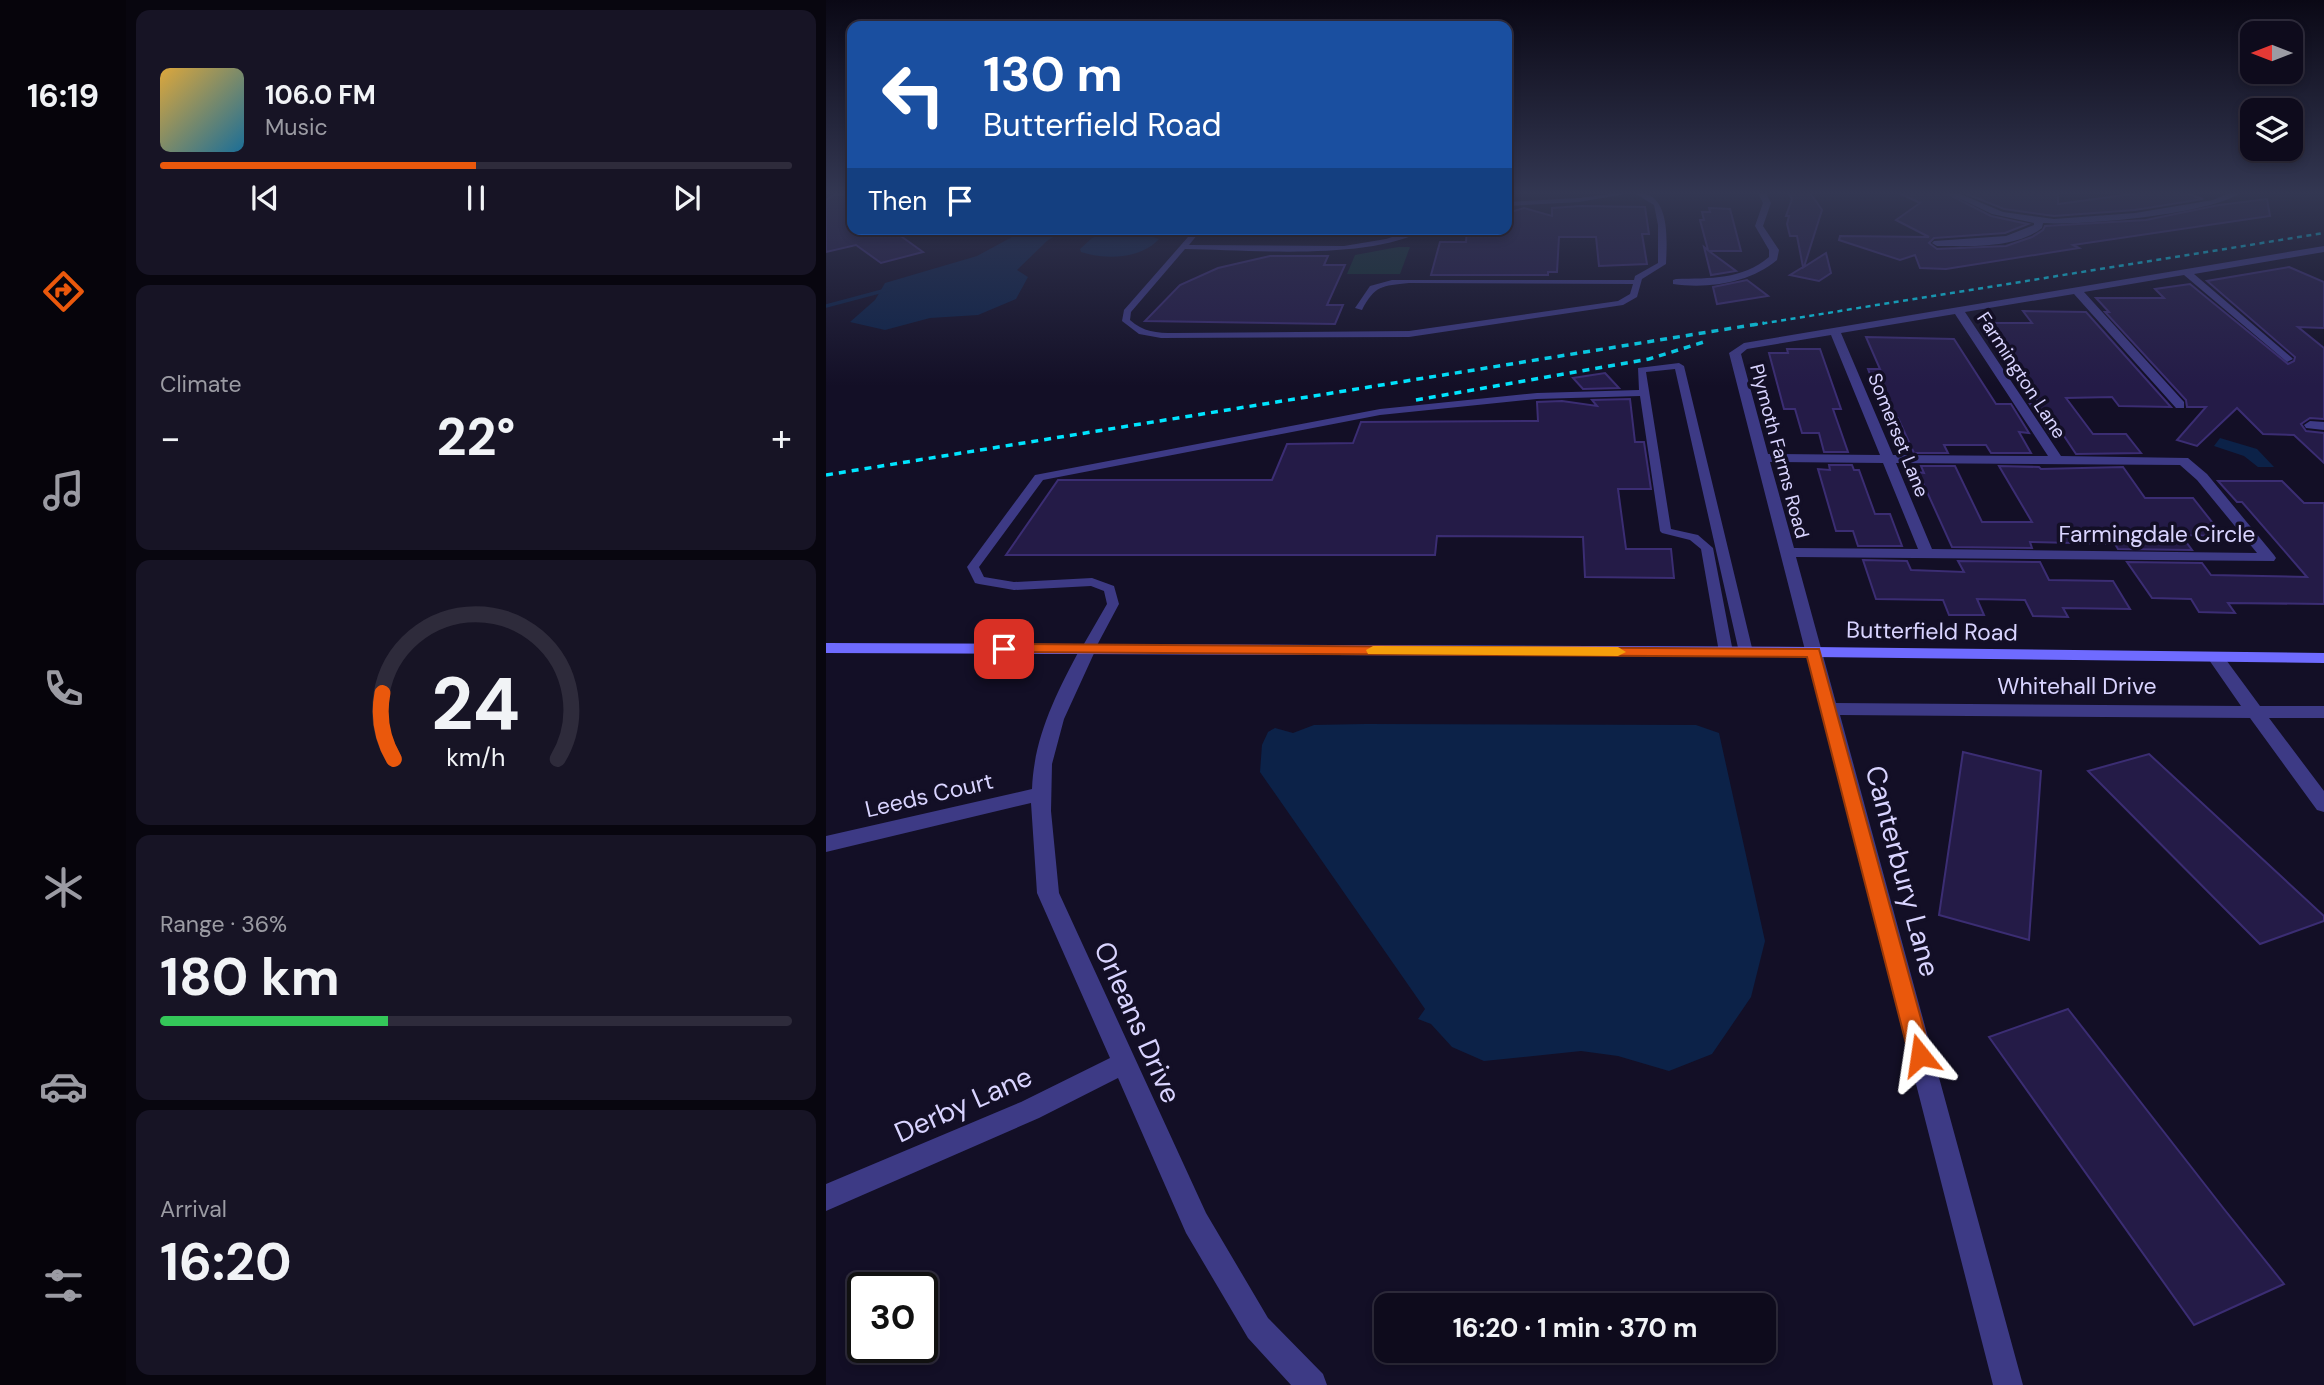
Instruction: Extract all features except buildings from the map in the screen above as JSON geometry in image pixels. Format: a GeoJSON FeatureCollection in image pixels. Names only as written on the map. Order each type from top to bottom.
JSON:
{"type":"FeatureCollection","features":[{"type":"Feature","properties":{"kind":"main road","name":"Butterfield Road"},"geometry":{"type":"LineString","coordinates":[[826,648],[1814,652],[2324,658]]}},
{"type":"Feature","properties":{"kind":"street"},"geometry":{"type":"LineString","coordinates":[[1676,282],[1728,279],[1765,268],[1774,258]]}},
{"type":"Feature","properties":{"kind":"street","name":"Plymoth Farms Road"},"geometry":{"type":"LineString","coordinates":[[1814,652],[1735,353],[1737,349],[2272,258]]}},
{"type":"Feature","properties":{"kind":"street"},"geometry":{"type":"LineString","coordinates":[[2186,272],[2287,359]]}},
{"type":"Feature","properties":{"kind":"street"},"geometry":{"type":"LineString","coordinates":[[2076,290],[2180,405]]}},
{"type":"Feature","properties":{"kind":"street","name":"Farmington Lane"},"geometry":{"type":"LineString","coordinates":[[1958,310],[2056,459]]}},
{"type":"Feature","properties":{"kind":"street","name":"Somerset Lane"},"geometry":{"type":"LineString","coordinates":[[1835,331],[1927,554]]}},
{"type":"Feature","properties":{"kind":"street"},"geometry":{"type":"LineString","coordinates":[[2310,425],[2324,426]]}},
{"type":"Feature","properties":{"kind":"street","name":"Farmingdale Circle"},"geometry":{"type":"LineString","coordinates":[[1763,458],[2183,461],[2190,464],[2269,558],[1789,552]]}},
{"type":"Feature","properties":{"kind":"street","name":"Orleans Drive"},"geometry":{"type":"LineString","coordinates":[[1088,649],[1060,704],[1043,764],[1044,858],[1048,893],[1196,1223],[1258,1328],[1312,1385]]}},
{"type":"Feature","properties":{"kind":"street","name":"Canterbury Lane"},"geometry":{"type":"LineString","coordinates":[[1814,652],[2008,1385]]}},
{"type":"Feature","properties":{"kind":"street"},"geometry":{"type":"LineString","coordinates":[[2215,657],[2324,805]]}},
{"type":"Feature","properties":{"kind":"street","name":"Whitehall Drive"},"geometry":{"type":"LineString","coordinates":[[1829,709],[2324,712]]}},
{"type":"Feature","properties":{"kind":"street","name":"Leeds Court"},"geometry":{"type":"LineString","coordinates":[[826,844],[1043,793]]}},
{"type":"Feature","properties":{"kind":"street","name":"Derby Lane"},"geometry":{"type":"LineString","coordinates":[[826,1198],[1030,1111],[1123,1063]]}},
{"type":"Feature","properties":{"kind":"lane"},"geometry":{"type":"LineString","coordinates":[[1175,258],[1127,312],[1126,321],[1134,330],[1151,335],[1174,336],[1409,334],[1620,303],[1634,295],[1638,278],[1662,264],[1662,258]]}},
{"type":"Feature","properties":{"kind":"lane"},"geometry":{"type":"LineString","coordinates":[[1359,308],[1363,296],[1375,285],[1409,281],[1637,282]]}},
{"type":"Feature","properties":{"kind":"lane"},"geometry":{"type":"LineString","coordinates":[[1726,652],[1707,548],[1694,537],[1666,531],[1641,370],[1679,366],[1746,652]]}},
{"type":"Feature","properties":{"kind":"lane"},"geometry":{"type":"LineString","coordinates":[[1088,649],[1113,604],[1110,589],[1093,582],[1014,586],[979,580],[973,567],[1039,477],[1380,412],[1537,396],[1644,393]]}},
{"type":"Feature","properties":{"kind":"green space"},"geometry":{"type":"Polygon","coordinates":[[[1354,258],[1406,258],[1400,274],[1347,274],[1354,258]]]}},
{"type":"Feature","properties":{"kind":"water"},"geometry":{"type":"Polygon","coordinates":[[[971,258],[1030,258],[1017,270],[1028,277],[1016,299],[978,315],[930,318],[885,330],[850,322],[875,300],[885,283],[971,258]]]}},
{"type":"Feature","properties":{"kind":"water"},"geometry":{"type":"Polygon","coordinates":[[[2220,438],[2257,449],[2274,467],[2258,467],[2244,456],[2214,446],[2220,438]]]}},
{"type":"Feature","properties":{"kind":"water"},"geometry":{"type":"Polygon","coordinates":[[[1314,725],[1696,725],[1719,733],[1765,941],[1751,997],[1712,1054],[1669,1071],[1618,1056],[1581,1051],[1484,1061],[1452,1047],[1431,1024],[1418,1019],[1425,1009],[1260,772],[1262,745],[1268,732],[1275,728],[1293,733],[1314,725]]]}},
{"type":"Feature","properties":{"kind":"waterway"},"geometry":{"type":"LineString","coordinates":[[826,306],[890,289]]}},
{"type":"Feature","properties":{"kind":"railway"},"geometry":{"type":"LineString","coordinates":[[1753,325],[2171,258]]}},
{"type":"Feature","properties":{"kind":"railway"},"geometry":{"type":"LineString","coordinates":[[826,475],[1764,323]]}},
{"type":"Feature","properties":{"kind":"railway"},"geometry":{"type":"LineString","coordinates":[[1416,400],[1649,359],[1707,341]]}},
{"type":"Feature","properties":{"kind":"slow traffic"},"geometry":{"type":"LineString","coordinates":[[1373,650],[1618,652]]}},
{"type":"Feature","properties":{"kind":"route"},"geometry":{"type":"LineString","coordinates":[[1004,649],[1814,652],[1920,1055]]}}]}
